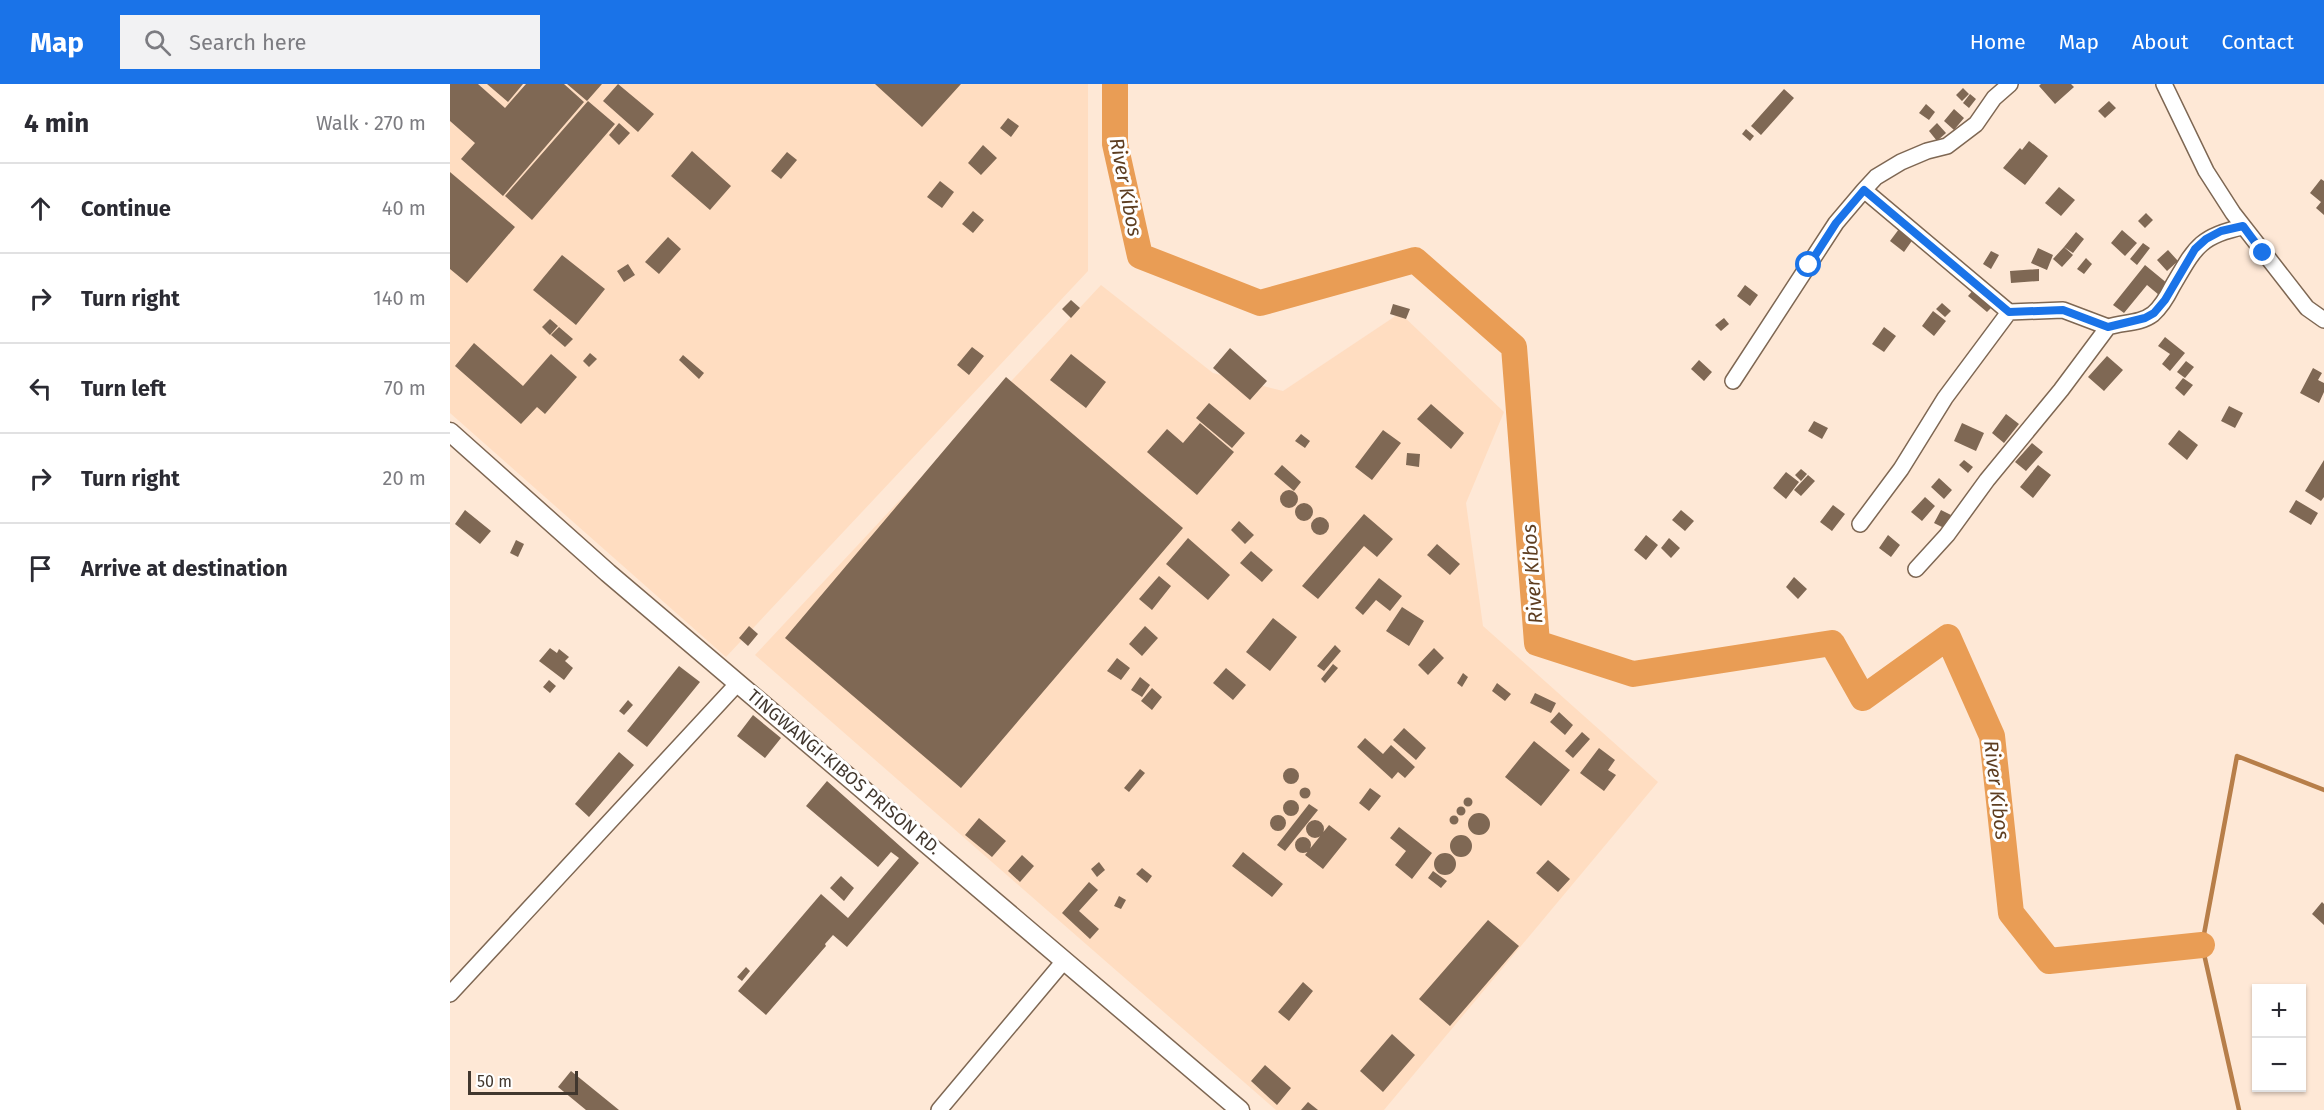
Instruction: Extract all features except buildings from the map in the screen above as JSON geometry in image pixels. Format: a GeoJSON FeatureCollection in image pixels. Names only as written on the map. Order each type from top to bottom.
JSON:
{"type":"FeatureCollection","features":[{"type":"Feature","properties":{"kind":"street"},"geometry":{"type":"LineString","coordinates":[[1733,381],[1836,223],[1876,177],[1901,162],[1947,146],[1976,124],[1994,98],[2010,84]]}},
{"type":"Feature","properties":{"kind":"street"},"geometry":{"type":"LineString","coordinates":[[2164,84],[2206,171],[2243,226],[2307,308],[2324,320]]}},
{"type":"Feature","properties":{"kind":"street"},"geometry":{"type":"LineString","coordinates":[[1864,190],[2009,312],[2063,310],[2108,327],[2138,321],[2154,313],[2165,300],[2195,249],[2206,239],[2221,231],[2243,226]]}},
{"type":"Feature","properties":{"kind":"street"},"geometry":{"type":"LineString","coordinates":[[1860,524],[1901,469],[1945,398],[2009,312]]}},
{"type":"Feature","properties":{"kind":"street"},"geometry":{"type":"LineString","coordinates":[[1916,569],[1947,535],[1987,480],[2061,390],[2108,327]]}},
{"type":"Feature","properties":{"kind":"street","name":"TINGWANGI-KIBOS PRISON RD."},"geometry":{"type":"LineString","coordinates":[[450,432],[608,573],[1240,1110]]}},
{"type":"Feature","properties":{"kind":"street"},"geometry":{"type":"LineString","coordinates":[[450,994],[738,682]]}},
{"type":"Feature","properties":{"kind":"street"},"geometry":{"type":"LineString","coordinates":[[939,1110],[1065,961]]}},
{"type":"Feature","properties":{"kind":"shaded area"},"geometry":{"type":"Polygon","coordinates":[[[450,84],[1088,84],[1088,271],[726,657],[450,413],[450,84]]]}},
{"type":"Feature","properties":{"kind":"shaded area"},"geometry":{"type":"Polygon","coordinates":[[[1101,285],[1213,373],[1283,391],[1400,313],[1504,412],[1466,503],[1483,626],[1658,782],[1384,1110],[1276,1110],[755,655],[1101,285]]]}},
{"type":"Feature","properties":{"kind":"waterway","name":"River Kibos"},"geometry":{"type":"LineString","coordinates":[[1115,84],[1115,144],[1140,256],[1260,303],[1415,260],[1514,347],[1537,643],[1633,674],[1832,643],[1863,698],[1948,637],[1992,736],[2011,913],[2049,961],[2202,945]]}},
{"type":"Feature","properties":{"kind":"waterway"},"geometry":{"type":"LineString","coordinates":[[2239,1110],[2202,945],[2237,756],[2324,790]]}},
{"type":"Feature","properties":{"kind":"route"},"geometry":{"type":"LineString","coordinates":[[1809,265],[1836,223],[1864,190],[2009,312],[2063,310],[2108,327],[2118,323],[2131,323],[2154,313],[2165,300],[2195,249],[2206,239],[2221,231],[2243,226],[2263,253]]}}]}
